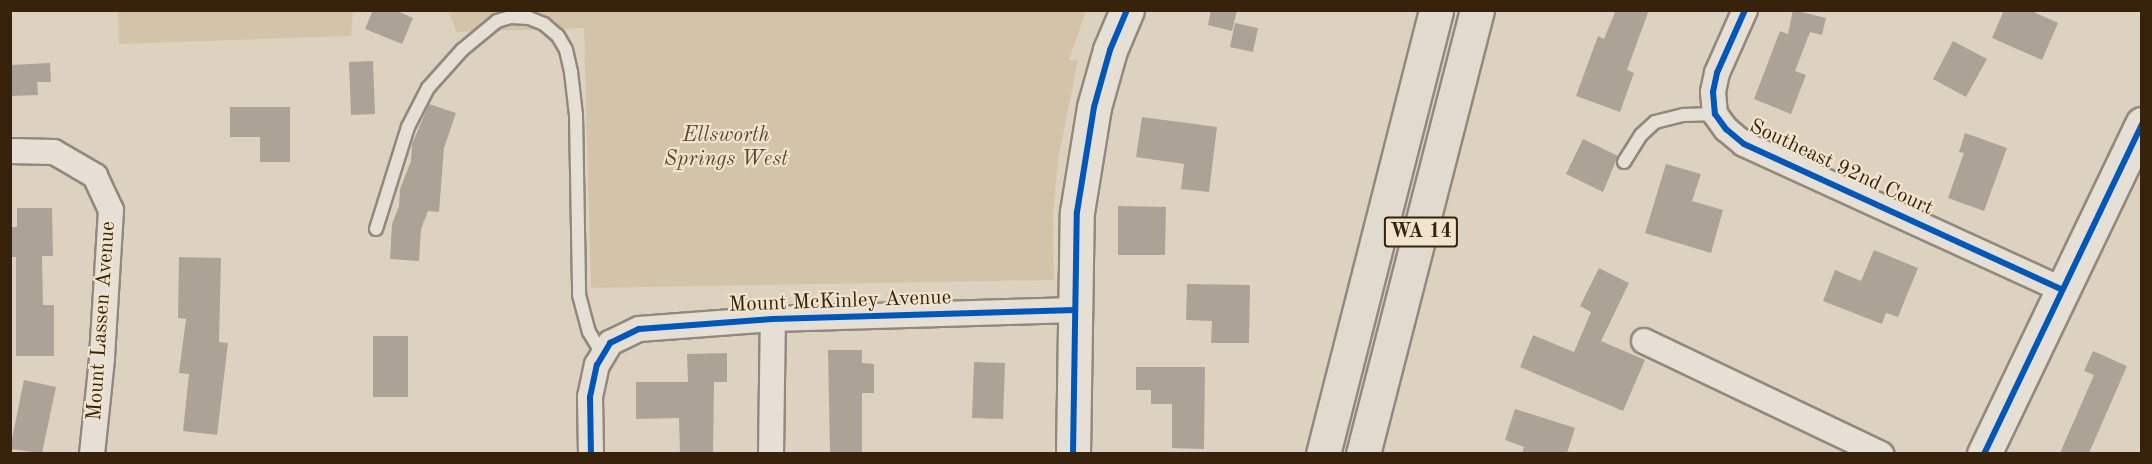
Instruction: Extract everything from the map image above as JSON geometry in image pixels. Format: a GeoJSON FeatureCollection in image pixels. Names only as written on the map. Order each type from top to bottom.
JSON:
{"type":"FeatureCollection","features":[{"type":"Feature","properties":{"kind":"highway","name":"WA 14"},"geometry":{"type":"LineString","coordinates":[[1323,453],[1436,10]]}},
{"type":"Feature","properties":{"kind":"highway","name":"WA 14"},"geometry":{"type":"LineString","coordinates":[[1364,453],[1477,10]]}},
{"type":"Feature","properties":{"kind":"street"},"geometry":{"type":"LineString","coordinates":[[1073,453],[1077,213],[1094,106],[1110,50],[1127,10]]}},
{"type":"Feature","properties":{"kind":"street"},"geometry":{"type":"LineString","coordinates":[[1715,114],[1713,92],[1717,74],[1745,10]]}},
{"type":"Feature","properties":{"kind":"street","name":"Southeast 92nd Court"},"geometry":{"type":"LineString","coordinates":[[1715,114],[1726,129],[1744,144],[2061,289]]}},
{"type":"Feature","properties":{"kind":"street"},"geometry":{"type":"LineString","coordinates":[[1984,453],[2142,124]]}},
{"type":"Feature","properties":{"kind":"street","name":"Mount Lassen Avenue"},"geometry":{"type":"LineString","coordinates":[[10,151],[54,152],[95,176],[111,210],[102,359],[92,453]]}},
{"type":"Feature","properties":{"kind":"street","name":"Mount McKinley Avenue"},"geometry":{"type":"LineString","coordinates":[[607,349],[639,329],[773,319],[1075,310]]}},
{"type":"Feature","properties":{"kind":"street"},"geometry":{"type":"LineString","coordinates":[[771,453],[773,319]]}},
{"type":"Feature","properties":{"kind":"street"},"geometry":{"type":"LineString","coordinates":[[1644,341],[1881,453]]}},
{"type":"Feature","properties":{"kind":"street"},"geometry":{"type":"LineString","coordinates":[[591,453],[590,397],[597,365],[607,349]]}},
{"type":"Feature","properties":{"kind":"lane"},"geometry":{"type":"LineString","coordinates":[[376,229],[408,127],[428,88],[462,50],[497,21],[510,17],[529,18],[544,24],[558,36],[566,50],[571,72],[576,115],[579,295],[594,343],[607,349]]}},
{"type":"Feature","properties":{"kind":"lane"},"geometry":{"type":"LineString","coordinates":[[1624,162],[1641,135],[1655,122],[1684,115],[1715,114]]}},
{"type":"Feature","properties":{"kind":"green space"},"geometry":{"type":"Polygon","coordinates":[[[118,10],[353,11],[351,36],[119,44],[118,10]]]}},
{"type":"Feature","properties":{"kind":"green space","name":"Ellsworth Springs West"},"geometry":{"type":"Polygon","coordinates":[[[448,11],[1086,11],[1069,60],[1078,60],[1058,160],[1053,216],[1054,280],[591,288],[584,28],[457,32],[448,11]]]}},
{"type":"Feature","properties":{"kind":"building"},"geometry":{"type":"Polygon","coordinates":[[[373,10],[395,10],[413,18],[402,44],[365,29],[373,10]]]}},
{"type":"Feature","properties":{"kind":"building"},"geometry":{"type":"Polygon","coordinates":[[[1211,10],[1237,10],[1232,31],[1208,25],[1211,10]]]}},
{"type":"Feature","properties":{"kind":"building"},"geometry":{"type":"Polygon","coordinates":[[[1616,10],[1649,10],[1627,70],[1634,73],[1620,112],[1576,96],[1598,36],[1604,39],[1616,10]]]}},
{"type":"Feature","properties":{"kind":"building"},"geometry":{"type":"Polygon","coordinates":[[[1793,10],[1826,18],[1822,35],[1810,32],[1795,71],[1806,75],[1791,114],[1754,99],[1780,31],[1788,34],[1793,10]]]}},
{"type":"Feature","properties":{"kind":"building"},"geometry":{"type":"Polygon","coordinates":[[[2004,10],[2029,10],[2058,23],[2042,60],[1992,38],[2004,10]]]}},
{"type":"Feature","properties":{"kind":"building"},"geometry":{"type":"Polygon","coordinates":[[[1235,23],[1258,28],[1253,52],[1230,47],[1235,23]]]}},
{"type":"Feature","properties":{"kind":"building"},"geometry":{"type":"Polygon","coordinates":[[[1953,41],[1987,59],[1966,97],[1933,79],[1953,41]]]}},
{"type":"Feature","properties":{"kind":"building"},"geometry":{"type":"Polygon","coordinates":[[[373,61],[375,114],[351,115],[349,62],[373,61]]]}},
{"type":"Feature","properties":{"kind":"building"},"geometry":{"type":"Polygon","coordinates":[[[50,63],[51,82],[37,82],[38,95],[10,96],[10,65],[50,63]]]}},
{"type":"Feature","properties":{"kind":"building"},"geometry":{"type":"Polygon","coordinates":[[[429,104],[456,113],[444,148],[439,212],[428,211],[421,229],[419,261],[390,259],[392,224],[399,206],[400,189],[411,161],[412,144],[429,104]]]}},
{"type":"Feature","properties":{"kind":"building"},"geometry":{"type":"Polygon","coordinates":[[[230,107],[290,107],[290,162],[260,162],[260,137],[230,137],[230,107]]]}},
{"type":"Feature","properties":{"kind":"building"},"geometry":{"type":"Polygon","coordinates":[[[1142,117],[1217,127],[1209,192],[1181,189],[1184,164],[1136,157],[1142,117]]]}},
{"type":"Feature","properties":{"kind":"building"},"geometry":{"type":"Polygon","coordinates":[[[1965,133],[2007,148],[1984,211],[1948,198],[1964,153],[1959,152],[1965,133]]]}},
{"type":"Feature","properties":{"kind":"building"},"geometry":{"type":"Polygon","coordinates":[[[1583,139],[1618,156],[1603,192],[1566,174],[1583,139]]]}},
{"type":"Feature","properties":{"kind":"building"},"geometry":{"type":"Polygon","coordinates":[[[1666,164],[1701,174],[1692,201],[1723,210],[1711,253],[1645,233],[1666,164]]]}},
{"type":"Feature","properties":{"kind":"building"},"geometry":{"type":"Polygon","coordinates":[[[1118,206],[1166,207],[1165,255],[1118,255],[1118,206]]]}},
{"type":"Feature","properties":{"kind":"building"},"geometry":{"type":"Polygon","coordinates":[[[17,208],[52,208],[53,256],[42,256],[43,305],[54,305],[54,356],[16,356],[16,257],[10,257],[10,227],[17,227],[17,208]]]}},
{"type":"Feature","properties":{"kind":"building"},"geometry":{"type":"Polygon","coordinates":[[[1874,250],[1918,268],[1898,317],[1886,313],[1882,324],[1823,301],[1835,270],[1861,281],[1874,250]]]}},
{"type":"Feature","properties":{"kind":"building"},"geometry":{"type":"Polygon","coordinates":[[[179,257],[221,258],[219,342],[228,343],[217,435],[183,431],[189,374],[179,373],[186,319],[178,318],[179,257]]]}},
{"type":"Feature","properties":{"kind":"building"},"geometry":{"type":"Polygon","coordinates":[[[1599,268],[1629,283],[1601,341],[1645,360],[1623,411],[1520,367],[1533,335],[1574,352],[1591,312],[1580,306],[1599,268]]]}},
{"type":"Feature","properties":{"kind":"building"},"geometry":{"type":"Polygon","coordinates":[[[1187,284],[1250,285],[1249,343],[1211,343],[1212,321],[1186,320],[1187,284]]]}},
{"type":"Feature","properties":{"kind":"building"},"geometry":{"type":"Polygon","coordinates":[[[373,336],[408,336],[408,397],[373,397],[373,336]]]}},
{"type":"Feature","properties":{"kind":"building"},"geometry":{"type":"Polygon","coordinates":[[[828,350],[862,350],[862,363],[874,364],[874,393],[862,393],[862,453],[830,453],[828,350]]]}},
{"type":"Feature","properties":{"kind":"building"},"geometry":{"type":"Polygon","coordinates":[[[2093,351],[2127,366],[2089,453],[2060,453],[2094,375],[2084,371],[2093,351]]]}},
{"type":"Feature","properties":{"kind":"building"},"geometry":{"type":"Polygon","coordinates":[[[727,353],[727,382],[714,382],[713,453],[680,453],[679,418],[636,419],[636,382],[688,382],[687,354],[727,353]]]}},
{"type":"Feature","properties":{"kind":"building"},"geometry":{"type":"Polygon","coordinates":[[[974,362],[1005,363],[1003,419],[972,418],[974,362]]]}},
{"type":"Feature","properties":{"kind":"building"},"geometry":{"type":"Polygon","coordinates":[[[1136,367],[1205,367],[1204,449],[1172,448],[1172,404],[1151,404],[1151,390],[1136,390],[1136,367]]]}},
{"type":"Feature","properties":{"kind":"building"},"geometry":{"type":"Polygon","coordinates":[[[24,380],[56,387],[42,453],[10,449],[24,380]]]}},
{"type":"Feature","properties":{"kind":"building"},"geometry":{"type":"Polygon","coordinates":[[[1515,409],[1575,428],[1567,453],[1522,453],[1524,447],[1505,440],[1515,409]]]}},
{"type":"Feature","properties":{"kind":"cycle path"},"geometry":{"type":"LineString","coordinates":[[1073,454],[1077,212],[1094,107],[1110,50],[1127,10]]}},
{"type":"Feature","properties":{"kind":"cycle path"},"geometry":{"type":"LineString","coordinates":[[1745,10],[1717,73],[1713,92],[1715,114],[1726,129],[1744,144],[2061,289]]}},
{"type":"Feature","properties":{"kind":"cycle path"},"geometry":{"type":"LineString","coordinates":[[1984,454],[2142,124]]}},
{"type":"Feature","properties":{"kind":"cycle path"},"geometry":{"type":"LineString","coordinates":[[591,454],[590,397],[597,365],[610,343],[639,329],[773,319],[1075,310]]}}]}
